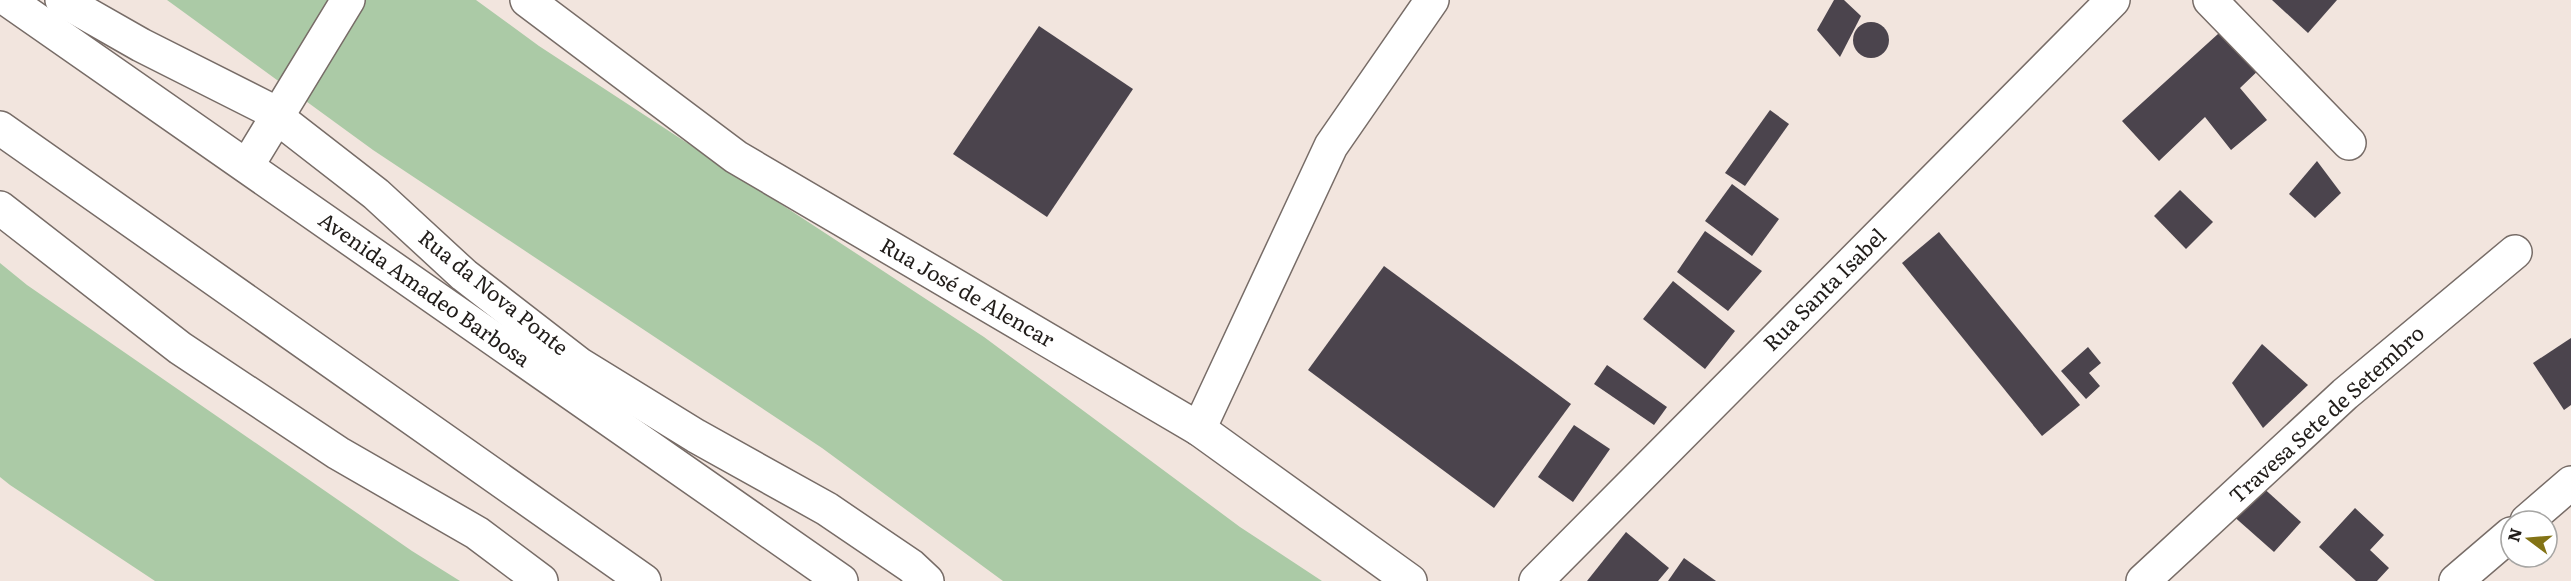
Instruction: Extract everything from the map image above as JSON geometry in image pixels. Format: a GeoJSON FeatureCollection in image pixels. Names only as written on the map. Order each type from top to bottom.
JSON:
{"type":"FeatureCollection","features":[{"type":"Feature","properties":{"kind":"street","name":"Avenida Amadeo Barbosa"},"geometry":{"type":"LineString","coordinates":[[8,0],[841,581]]}},
{"type":"Feature","properties":{"kind":"street","name":"Rua da Nova Ponte"},"geometry":{"type":"LineString","coordinates":[[63,0],[141,45],[264,107],[376,194],[464,275],[579,364],[696,436],[827,509],[911,566],[927,581]]}},
{"type":"Feature","properties":{"kind":"street"},"geometry":{"type":"LineString","coordinates":[[247,166],[348,0]]}},
{"type":"Feature","properties":{"kind":"street","name":"Rua José de Alencar"},"geometry":{"type":"LineString","coordinates":[[527,0],[736,157],[1199,429],[1410,581]]}},
{"type":"Feature","properties":{"kind":"street"},"geometry":{"type":"LineString","coordinates":[[1199,429],[1331,146],[1432,0]]}},
{"type":"Feature","properties":{"kind":"street","name":"Rua Santa Isabel"},"geometry":{"type":"LineString","coordinates":[[1536,581],[2114,0]]}},
{"type":"Feature","properties":{"kind":"street"},"geometry":{"type":"LineString","coordinates":[[2210,0],[2349,143]]}},
{"type":"Feature","properties":{"kind":"street"},"geometry":{"type":"LineString","coordinates":[[0,128],[644,581]]}},
{"type":"Feature","properties":{"kind":"street"},"geometry":{"type":"LineString","coordinates":[[0,208],[180,348],[338,453],[477,533],[541,581]]}},
{"type":"Feature","properties":{"kind":"street","name":"Travesa Sete de Setembro"},"geometry":{"type":"LineString","coordinates":[[2143,581],[2345,394],[2515,252]]}},
{"type":"Feature","properties":{"kind":"street"},"geometry":{"type":"LineString","coordinates":[[2541,509],[2571,483]]}},
{"type":"Feature","properties":{"kind":"street"},"geometry":{"type":"LineString","coordinates":[[2456,581],[2499,544]]}},
{"type":"Feature","properties":{"kind":"green space"},"geometry":{"type":"Polygon","coordinates":[[[167,0],[476,0],[539,46],[984,337],[1240,527],[1322,581],[1003,581],[822,448],[373,150],[167,0]]]}},
{"type":"Feature","properties":{"kind":"green space"},"geometry":{"type":"Polygon","coordinates":[[[0,263],[27,285],[412,551],[460,581],[155,581],[10,485],[0,477],[0,263]]]}},
{"type":"Feature","properties":{"kind":"building"},"geometry":{"type":"Polygon","coordinates":[[[1834,0],[1844,0],[1861,16],[1840,57],[1817,30],[1834,0]]]}},
{"type":"Feature","properties":{"kind":"building"},"geometry":{"type":"Polygon","coordinates":[[[2272,0],[2337,0],[2308,33],[2272,0]]]}},
{"type":"Feature","properties":{"kind":"building"},"geometry":{"type":"Polygon","coordinates":[[[1871,22],[1884,27],[1889,40],[1884,53],[1871,58],[1858,53],[1853,40],[1858,27],[1871,22]]]}},
{"type":"Feature","properties":{"kind":"building"},"geometry":{"type":"Polygon","coordinates":[[[2229,24],[2265,64],[2240,88],[2267,120],[2231,150],[2205,117],[2159,161],[2122,121],[2229,24]]]}},
{"type":"Feature","properties":{"kind":"building"},"geometry":{"type":"Polygon","coordinates":[[[1039,26],[1133,89],[1047,217],[953,154],[1039,26]]]}},
{"type":"Feature","properties":{"kind":"building"},"geometry":{"type":"Polygon","coordinates":[[[1770,110],[1789,124],[1745,186],[1725,173],[1770,110]]]}},
{"type":"Feature","properties":{"kind":"building"},"geometry":{"type":"Polygon","coordinates":[[[2317,161],[2341,193],[2315,218],[2289,194],[2317,161]]]}},
{"type":"Feature","properties":{"kind":"building"},"geometry":{"type":"Polygon","coordinates":[[[1732,184],[1779,219],[1752,256],[1705,221],[1732,184]]]}},
{"type":"Feature","properties":{"kind":"building"},"geometry":{"type":"Polygon","coordinates":[[[2180,190],[2213,222],[2186,249],[2154,216],[2180,190]]]}},
{"type":"Feature","properties":{"kind":"building"},"geometry":{"type":"Polygon","coordinates":[[[1705,231],[1762,271],[1728,311],[1677,272],[1705,231]]]}},
{"type":"Feature","properties":{"kind":"building"},"geometry":{"type":"Polygon","coordinates":[[[1939,232],[2080,405],[2042,436],[1902,263],[1939,232]]]}},
{"type":"Feature","properties":{"kind":"building"},"geometry":{"type":"Polygon","coordinates":[[[1384,266],[1571,404],[1494,508],[1308,370],[1384,266]]]}},
{"type":"Feature","properties":{"kind":"building"},"geometry":{"type":"Polygon","coordinates":[[[1673,281],[1735,331],[1705,369],[1643,319],[1673,281]]]}},
{"type":"Feature","properties":{"kind":"building"},"geometry":{"type":"Polygon","coordinates":[[[2571,338],[2571,405],[2564,410],[2533,363],[2571,338]]]}},
{"type":"Feature","properties":{"kind":"building"},"geometry":{"type":"Polygon","coordinates":[[[2262,344],[2308,385],[2263,428],[2232,383],[2262,344]]]}},
{"type":"Feature","properties":{"kind":"building"},"geometry":{"type":"Polygon","coordinates":[[[2088,347],[2101,363],[2089,373],[2100,386],[2086,399],[2061,371],[2088,347]]]}},
{"type":"Feature","properties":{"kind":"building"},"geometry":{"type":"Polygon","coordinates":[[[1607,365],[1667,407],[1654,425],[1594,384],[1607,365]]]}},
{"type":"Feature","properties":{"kind":"building"},"geometry":{"type":"Polygon","coordinates":[[[1574,425],[1610,449],[1573,502],[1538,477],[1574,425]]]}},
{"type":"Feature","properties":{"kind":"building"},"geometry":{"type":"Polygon","coordinates":[[[2259,484],[2301,522],[2274,552],[2231,514],[2259,484]]]}},
{"type":"Feature","properties":{"kind":"building"},"geometry":{"type":"Polygon","coordinates":[[[2355,508],[2384,535],[2370,550],[2389,568],[2377,581],[2356,581],[2319,547],[2355,508]]]}},
{"type":"Feature","properties":{"kind":"building"},"geometry":{"type":"Polygon","coordinates":[[[1626,532],[1669,568],[1658,581],[1587,581],[1626,532]]]}},
{"type":"Feature","properties":{"kind":"building"},"geometry":{"type":"Polygon","coordinates":[[[1684,558],[1716,581],[1668,581],[1684,558]]]}}]}
